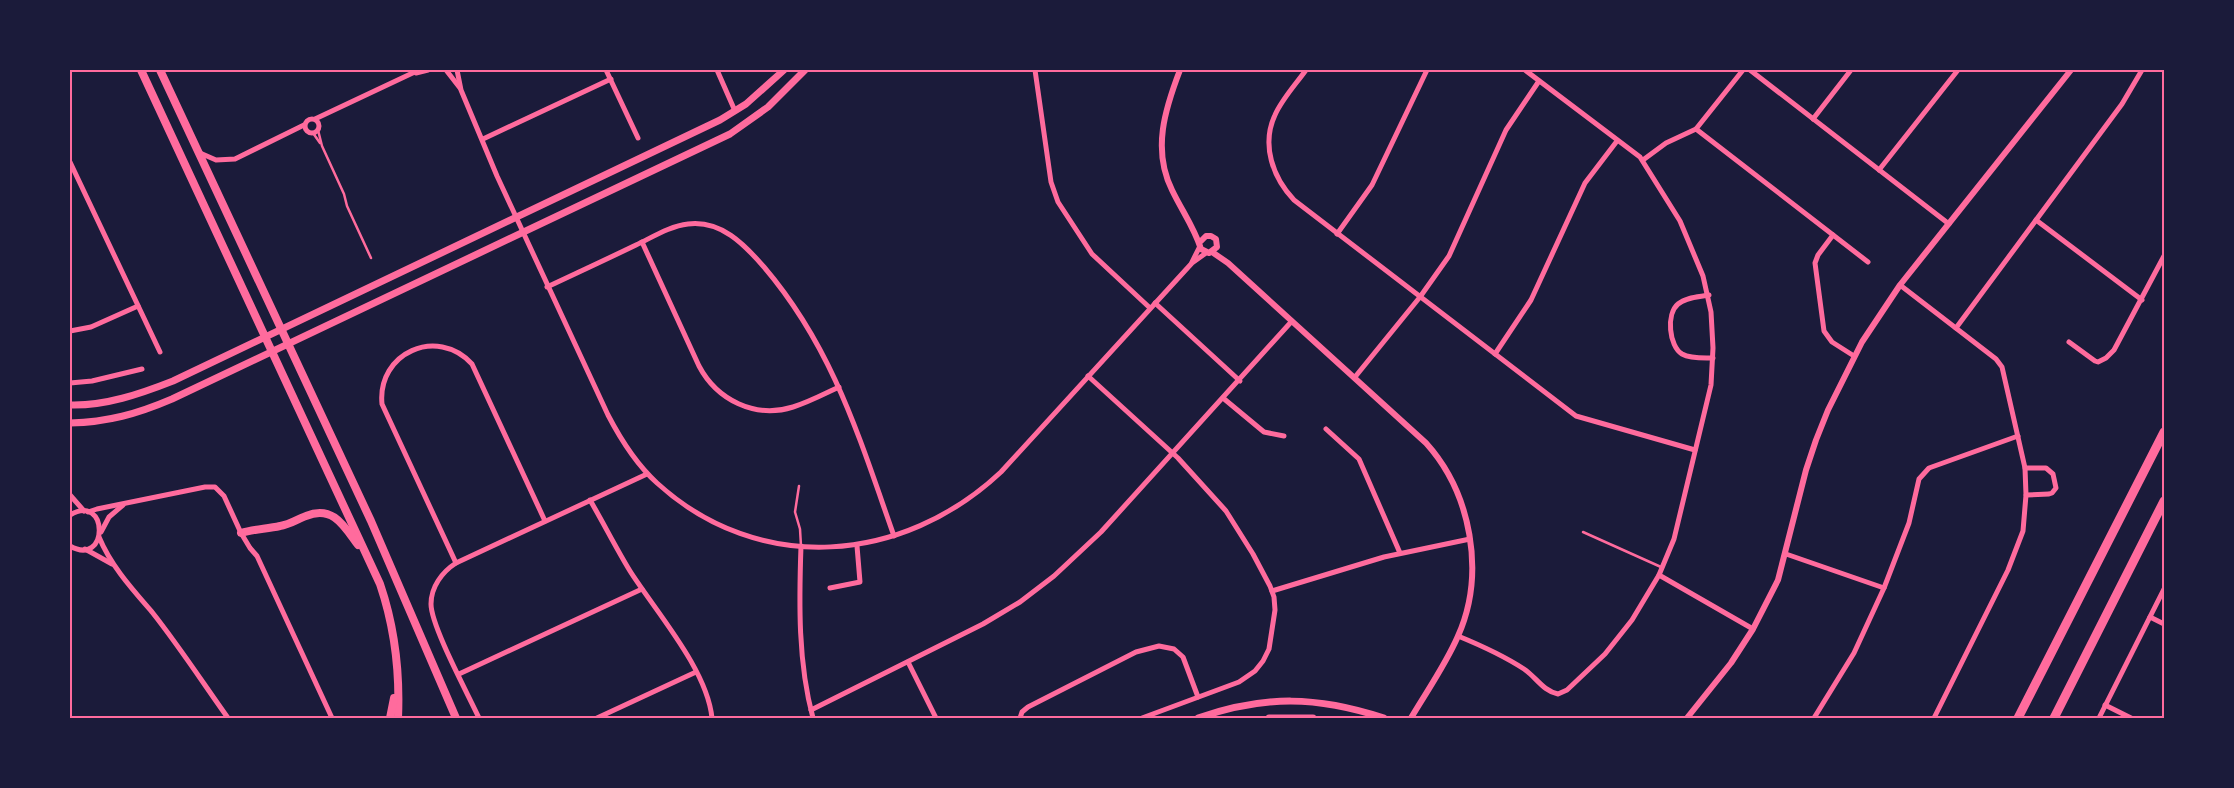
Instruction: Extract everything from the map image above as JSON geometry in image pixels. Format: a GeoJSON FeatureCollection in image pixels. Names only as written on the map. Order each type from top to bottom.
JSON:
{"type":"FeatureCollection","features":[{"type":"Feature","properties":{"kind":"highway"},"geometry":{"type":"LineString","coordinates":[[2018,718],[2164,432]]}},
{"type":"Feature","properties":{"kind":"highway"},"geometry":{"type":"LineString","coordinates":[[2054,718],[2164,501]]}},
{"type":"Feature","properties":{"kind":"main road"},"geometry":{"type":"LineString","coordinates":[[141,70],[370,563],[387,606],[393,634],[398,675],[398,718]]}},
{"type":"Feature","properties":{"kind":"main road"},"geometry":{"type":"LineString","coordinates":[[160,70],[371,521],[456,718]]}},
{"type":"Feature","properties":{"kind":"main road"},"geometry":{"type":"LineString","coordinates":[[70,405],[105,402],[149,390],[264,337],[516,218],[735,111],[765,88],[784,70]]}},
{"type":"Feature","properties":{"kind":"main road"},"geometry":{"type":"LineString","coordinates":[[70,423],[116,419],[149,409],[730,134],[768,107],[805,70]]}},
{"type":"Feature","properties":{"kind":"main road"},"geometry":{"type":"LineString","coordinates":[[70,428],[94,422]]}},
{"type":"Feature","properties":{"kind":"main road"},"geometry":{"type":"LineString","coordinates":[[241,532],[281,526],[314,513],[326,513],[334,516],[341,522],[370,563]]}},
{"type":"Feature","properties":{"kind":"main road"},"geometry":{"type":"LineString","coordinates":[[390,718],[398,675]]}},
{"type":"Feature","properties":{"kind":"main road"},"geometry":{"type":"LineString","coordinates":[[1198,718],[1241,706],[1298,700],[1349,707],[1384,718]]}},
{"type":"Feature","properties":{"kind":"main road"},"geometry":{"type":"LineString","coordinates":[[1269,718],[1313,718]]}},
{"type":"Feature","properties":{"kind":"street"},"geometry":{"type":"LineString","coordinates":[[198,151],[216,160],[235,159],[304,125],[309,119],[317,121],[419,70]]}},
{"type":"Feature","properties":{"kind":"street"},"geometry":{"type":"LineString","coordinates":[[413,74],[428,70]]}},
{"type":"Feature","properties":{"kind":"street"},"geometry":{"type":"LineString","coordinates":[[446,70],[462,90]]}},
{"type":"Feature","properties":{"kind":"street"},"geometry":{"type":"LineString","coordinates":[[457,70],[462,90],[522,233],[608,416],[626,447],[648,474],[690,509],[720,526],[752,538],[827,548],[857,546],[894,536],[941,517],[978,492],[1013,460],[1192,263],[1209,252],[1217,244]]}},
{"type":"Feature","properties":{"kind":"street"},"geometry":{"type":"LineString","coordinates":[[606,70],[638,138]]}},
{"type":"Feature","properties":{"kind":"street"},"geometry":{"type":"LineString","coordinates":[[717,70],[735,111]]}},
{"type":"Feature","properties":{"kind":"street"},"geometry":{"type":"LineString","coordinates":[[1035,70],[1051,182],[1058,202],[1092,254],[1150,308]]}},
{"type":"Feature","properties":{"kind":"street"},"geometry":{"type":"LineString","coordinates":[[1180,70],[1162,125],[1161,152],[1166,177],[1171,189],[1192,224],[1200,244],[1209,252],[1228,263],[1426,443],[1444,465],[1462,506],[1470,539],[1472,568],[1466,613],[1458,636],[1411,718]]}},
{"type":"Feature","properties":{"kind":"street"},"geometry":{"type":"LineString","coordinates":[[1306,70],[1274,115],[1269,143],[1271,162],[1278,179],[1287,193],[1337,234],[1576,416],[1695,450]]}},
{"type":"Feature","properties":{"kind":"street"},"geometry":{"type":"LineString","coordinates":[[1337,234],[1372,185],[1427,70]]}},
{"type":"Feature","properties":{"kind":"street"},"geometry":{"type":"LineString","coordinates":[[1458,636],[1515,664],[1551,693],[1562,693],[1594,665],[1624,631],[1641,607],[1662,568],[1674,539],[1711,385],[1713,358],[1712,312],[1697,258],[1686,231],[1642,160],[1525,70]]}},
{"type":"Feature","properties":{"kind":"street"},"geometry":{"type":"LineString","coordinates":[[1642,160],[1666,143],[1696,129],[1743,70]]}},
{"type":"Feature","properties":{"kind":"street"},"geometry":{"type":"LineString","coordinates":[[1750,70],[1949,224]]}},
{"type":"Feature","properties":{"kind":"street"},"geometry":{"type":"LineString","coordinates":[[1813,119],[1851,70]]}},
{"type":"Feature","properties":{"kind":"street"},"geometry":{"type":"LineString","coordinates":[[1880,170],[1958,70]]}},
{"type":"Feature","properties":{"kind":"street"},"geometry":{"type":"LineString","coordinates":[[1687,718],[1722,677],[1753,628],[1778,580],[1802,485],[1816,440],[1854,356],[1900,285],[2071,70]]}},
{"type":"Feature","properties":{"kind":"street"},"geometry":{"type":"LineString","coordinates":[[1956,328],[2122,104],[2142,70]]}},
{"type":"Feature","properties":{"kind":"street"},"geometry":{"type":"LineString","coordinates":[[483,139],[611,79]]}},
{"type":"Feature","properties":{"kind":"street"},"geometry":{"type":"LineString","coordinates":[[1355,378],[1420,297],[1449,256],[1506,130],[1539,80]]}},
{"type":"Feature","properties":{"kind":"street"},"geometry":{"type":"LineString","coordinates":[[304,125],[306,130],[315,132],[317,121]]}},
{"type":"Feature","properties":{"kind":"street"},"geometry":{"type":"LineString","coordinates":[[1696,129],[1868,262]]}},
{"type":"Feature","properties":{"kind":"street"},"geometry":{"type":"LineString","coordinates":[[1495,354],[1531,300],[1585,183],[1617,141]]}},
{"type":"Feature","properties":{"kind":"street"},"geometry":{"type":"LineString","coordinates":[[70,162],[160,352]]}},
{"type":"Feature","properties":{"kind":"street"},"geometry":{"type":"LineString","coordinates":[[2036,220],[2142,300]]}},
{"type":"Feature","properties":{"kind":"street"},"geometry":{"type":"LineString","coordinates":[[547,287],[672,228],[688,224],[714,226],[734,237],[759,261],[793,303],[824,355],[839,386],[894,536]]}},
{"type":"Feature","properties":{"kind":"street"},"geometry":{"type":"LineString","coordinates":[[1192,224],[1216,239],[1228,263]]}},
{"type":"Feature","properties":{"kind":"street"},"geometry":{"type":"LineString","coordinates":[[1833,235],[1818,255],[1815,263],[1822,322],[1829,339],[1854,356]]}},
{"type":"Feature","properties":{"kind":"street"},"geometry":{"type":"LineString","coordinates":[[1192,263],[1204,237],[1209,236]]}},
{"type":"Feature","properties":{"kind":"street"},"geometry":{"type":"LineString","coordinates":[[642,242],[698,366],[708,382],[722,394],[746,407],[774,411],[793,407],[839,386]]}},
{"type":"Feature","properties":{"kind":"street"},"geometry":{"type":"LineString","coordinates":[[2069,342],[2090,358],[2098,362],[2103,361],[2114,350],[2164,256]]}},
{"type":"Feature","properties":{"kind":"street"},"geometry":{"type":"LineString","coordinates":[[1900,285],[1996,359],[2002,367],[2025,468],[2025,518],[2019,546],[1934,718]]}},
{"type":"Feature","properties":{"kind":"street"},"geometry":{"type":"LineString","coordinates":[[1708,296],[1682,301],[1674,308],[1672,315],[1672,340],[1676,348],[1686,356],[1713,358]]}},
{"type":"Feature","properties":{"kind":"street"},"geometry":{"type":"LineString","coordinates":[[1155,303],[1240,381]]}},
{"type":"Feature","properties":{"kind":"street"},"geometry":{"type":"LineString","coordinates":[[70,331],[91,327],[138,306]]}},
{"type":"Feature","properties":{"kind":"street"},"geometry":{"type":"LineString","coordinates":[[811,710],[1002,614],[1054,576],[1101,532],[1240,381],[1292,321]]}},
{"type":"Feature","properties":{"kind":"street"},"geometry":{"type":"LineString","coordinates":[[456,563],[382,404],[382,388],[387,374],[396,362],[409,353],[423,347],[439,346],[460,354],[472,364],[545,521]]}},
{"type":"Feature","properties":{"kind":"street"},"geometry":{"type":"LineString","coordinates":[[70,383],[92,381],[142,369]]}},
{"type":"Feature","properties":{"kind":"street"},"geometry":{"type":"LineString","coordinates":[[1088,376],[1173,454],[1232,519],[1272,591],[1274,610],[1270,642],[1260,666],[1244,679],[1142,718]]}},
{"type":"Feature","properties":{"kind":"street"},"geometry":{"type":"LineString","coordinates":[[1223,398],[1264,432],[1284,436]]}},
{"type":"Feature","properties":{"kind":"street"},"geometry":{"type":"LineString","coordinates":[[1326,429],[1359,459],[1400,553]]}},
{"type":"Feature","properties":{"kind":"street"},"geometry":{"type":"LineString","coordinates":[[1814,718],[1854,654],[1884,588],[1909,523],[1919,479],[1923,473],[1929,468],[2018,436]]}},
{"type":"Feature","properties":{"kind":"street"},"geometry":{"type":"LineString","coordinates":[[2025,468],[2046,468],[2052,474],[2056,488],[2049,494],[2026,495]]}},
{"type":"Feature","properties":{"kind":"street"},"geometry":{"type":"LineString","coordinates":[[479,718],[433,620],[431,606],[436,585],[444,573],[456,563],[648,474]]}},
{"type":"Feature","properties":{"kind":"street"},"geometry":{"type":"LineString","coordinates":[[70,515],[205,487],[214,487],[224,496],[241,532],[257,556],[332,718]]}},
{"type":"Feature","properties":{"kind":"street"},"geometry":{"type":"LineString","coordinates":[[70,495],[86,512],[98,520],[100,535],[114,565],[136,595],[152,612],[228,718]]}},
{"type":"Feature","properties":{"kind":"street"},"geometry":{"type":"LineString","coordinates":[[590,500],[642,589],[671,628],[696,672],[709,703],[712,718]]}},
{"type":"Feature","properties":{"kind":"street"},"geometry":{"type":"LineString","coordinates":[[85,549],[92,546],[100,535],[108,517],[124,505]]}},
{"type":"Feature","properties":{"kind":"street"},"geometry":{"type":"LineString","coordinates":[[1272,591],[1400,553],[1470,539]]}},
{"type":"Feature","properties":{"kind":"street"},"geometry":{"type":"LineString","coordinates":[[801,546],[799,602],[805,674],[813,718]]}},
{"type":"Feature","properties":{"kind":"street"},"geometry":{"type":"LineString","coordinates":[[830,588],[860,582],[857,546]]}},
{"type":"Feature","properties":{"kind":"street"},"geometry":{"type":"LineString","coordinates":[[71,547],[85,549],[114,565]]}},
{"type":"Feature","properties":{"kind":"street"},"geometry":{"type":"LineString","coordinates":[[1786,554],[1884,588]]}},
{"type":"Feature","properties":{"kind":"street"},"geometry":{"type":"LineString","coordinates":[[1659,575],[1753,628]]}},
{"type":"Feature","properties":{"kind":"street"},"geometry":{"type":"LineString","coordinates":[[2099,718],[2164,588]]}},
{"type":"Feature","properties":{"kind":"street"},"geometry":{"type":"LineString","coordinates":[[459,674],[642,589]]}},
{"type":"Feature","properties":{"kind":"street"},"geometry":{"type":"LineString","coordinates":[[2150,617],[2164,624]]}},
{"type":"Feature","properties":{"kind":"street"},"geometry":{"type":"LineString","coordinates":[[1020,718],[1022,712],[1028,707],[1142,649],[1159,646],[1174,649],[1183,657],[1198,697]]}},
{"type":"Feature","properties":{"kind":"street"},"geometry":{"type":"LineString","coordinates":[[908,662],[936,718]]}},
{"type":"Feature","properties":{"kind":"street"},"geometry":{"type":"LineString","coordinates":[[597,718],[696,672]]}},
{"type":"Feature","properties":{"kind":"street"},"geometry":{"type":"LineString","coordinates":[[2105,705],[2131,718]]}},
{"type":"Feature","properties":{"kind":"lane"},"geometry":{"type":"LineString","coordinates":[[315,132],[371,258]]}},
{"type":"Feature","properties":{"kind":"lane"},"geometry":{"type":"LineString","coordinates":[[799,486],[795,512],[800,529],[801,546]]}},
{"type":"Feature","properties":{"kind":"lane"},"geometry":{"type":"LineString","coordinates":[[1583,532],[1662,568]]}}]}
